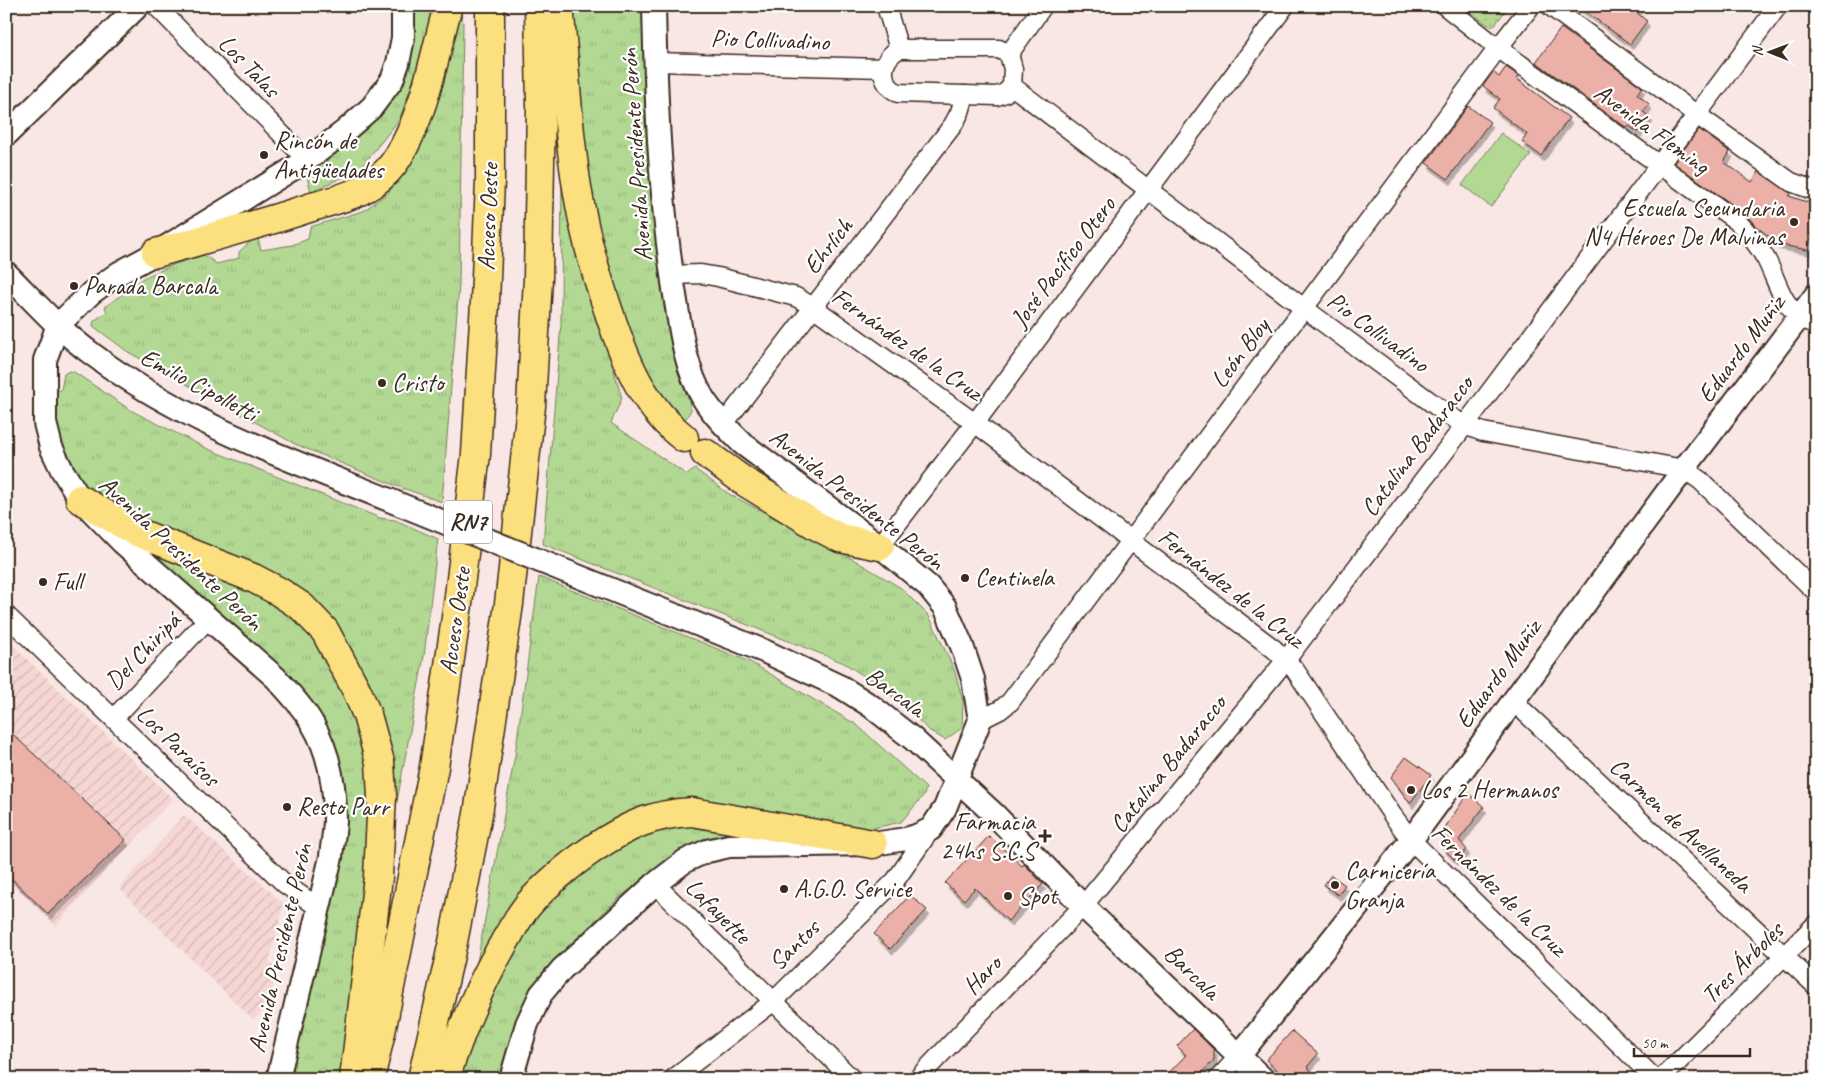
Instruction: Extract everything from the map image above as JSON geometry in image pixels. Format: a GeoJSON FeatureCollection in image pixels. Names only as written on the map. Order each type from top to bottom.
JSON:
{"type":"FeatureCollection","features":[{"type":"Feature","properties":{"kind":"highway"},"geometry":{"type":"LineString","coordinates":[[156,253],[293,214],[355,193],[388,170],[398,158],[408,138],[424,98],[448,6]]}},
{"type":"Feature","properties":{"kind":"highway","name":"Acceso Oeste"},"geometry":{"type":"LineString","coordinates":[[370,1079],[434,767],[458,604],[474,464],[485,312],[490,181],[490,6]]}},
{"type":"Feature","properties":{"kind":"highway","name":"Acceso Oeste"},"geometry":{"type":"LineString","coordinates":[[422,1079],[453,942],[478,814],[500,674],[531,406],[538,278],[541,105],[540,6]]}},
{"type":"Feature","properties":{"kind":"highway"},"geometry":{"type":"LineString","coordinates":[[559,6],[572,147],[580,210],[597,278],[620,343],[637,382],[650,404],[668,425],[745,482],[840,538],[880,546]]}},
{"type":"Feature","properties":{"kind":"highway"},"geometry":{"type":"LineString","coordinates":[[80,499],[134,531],[253,578],[294,602],[325,631],[357,691],[380,762],[382,796],[378,877],[354,1079]]}},
{"type":"Feature","properties":{"kind":"highway"},"geometry":{"type":"LineString","coordinates":[[445,1079],[484,978],[528,906],[556,878],[586,853],[634,824],[671,813],[692,812],[873,844]]}},
{"type":"Feature","properties":{"kind":"street"},"geometry":{"type":"LineString","coordinates":[[6,135],[138,6]]}},
{"type":"Feature","properties":{"kind":"street","name":"Los Talas"},"geometry":{"type":"LineString","coordinates":[[156,6],[307,160]]}},
{"type":"Feature","properties":{"kind":"street","name":"Avenida Presidente Perón"},"geometry":{"type":"LineString","coordinates":[[278,1079],[331,857],[335,820],[334,790],[328,762],[312,723],[276,678],[122,542],[80,499],[62,470],[51,447],[45,422],[45,360],[58,325],[94,290],[307,160],[372,108],[392,80],[398,63],[403,38],[403,6]]}},
{"type":"Feature","properties":{"kind":"street","name":"Avenida Presidente Perón"},"geometry":{"type":"LineString","coordinates":[[654,6],[660,155],[672,275],[680,330],[690,368],[703,398],[723,425],[743,444],[880,546],[928,586],[945,607],[962,646],[973,679],[980,720]]}},
{"type":"Feature","properties":{"kind":"street"},"geometry":{"type":"LineString","coordinates":[[886,6],[899,49]]}},
{"type":"Feature","properties":{"kind":"street"},"geometry":{"type":"LineString","coordinates":[[1010,54],[1000,49],[899,49],[892,53],[884,68],[885,78],[889,87],[898,93],[997,96],[1005,93],[1012,86],[1013,69],[1010,54],[1043,6]]}},
{"type":"Feature","properties":{"kind":"street","name":"José Pacífico Otero"},"geometry":{"type":"LineString","coordinates":[[880,546],[975,423],[1285,6]]}},
{"type":"Feature","properties":{"kind":"street","name":"Avenida Fleming"},"geometry":{"type":"LineString","coordinates":[[1445,6],[1498,48],[1738,222],[1756,241],[1786,304],[1808,321]]}},
{"type":"Feature","properties":{"kind":"street","name":"León Bloy"},"geometry":{"type":"LineString","coordinates":[[980,720],[1000,710],[1010,702],[1531,6]]}},
{"type":"Feature","properties":{"kind":"street","name":"Avenida Fleming"},"geometry":{"type":"LineString","coordinates":[[1550,6],[1696,115],[1791,182],[1816,191]]}},
{"type":"Feature","properties":{"kind":"street","name":"Catalina Badaracco"},"geometry":{"type":"LineString","coordinates":[[1083,906],[1286,660],[1660,166],[1778,6]]}},
{"type":"Feature","properties":{"kind":"street","name":"Pio Collivadino"},"geometry":{"type":"LineString","coordinates":[[655,62],[884,68]]}},
{"type":"Feature","properties":{"kind":"street","name":"Pio Collivadino"},"geometry":{"type":"LineString","coordinates":[[1012,86],[1305,309],[1451,417],[1482,432],[1684,470],[1701,481],[1816,592]]}},
{"type":"Feature","properties":{"kind":"street","name":"Ehrlich"},"geometry":{"type":"LineString","coordinates":[[723,425],[953,125],[960,112],[965,95]]}},
{"type":"Feature","properties":{"kind":"street","name":"Emilio Cipolletti"},"geometry":{"type":"LineString","coordinates":[[6,273],[76,342],[115,371],[171,406],[263,448],[394,502]]}},
{"type":"Feature","properties":{"kind":"street","name":"Fernández de la Cruz"},"geometry":{"type":"LineString","coordinates":[[672,275],[701,274],[718,277],[796,298],[812,307],[975,423],[1274,649],[1295,670],[1411,840],[1655,1079]]}},
{"type":"Feature","properties":{"kind":"street","name":"Eduardo Muñiz"},"geometry":{"type":"LineString","coordinates":[[1218,1079],[1239,1056],[1411,840],[1512,700],[1684,470],[1808,321],[1816,296]]}},
{"type":"Feature","properties":{"kind":"street","name":"Barcala"},"geometry":{"type":"LineString","coordinates":[[394,502],[764,651],[841,687],[871,706],[913,739],[994,814],[1083,906],[1263,1079]]}},
{"type":"Feature","properties":{"kind":"street","name":"Los Paraísos"},"geometry":{"type":"LineString","coordinates":[[6,615],[285,884],[319,908]]}},
{"type":"Feature","properties":{"kind":"street","name":"Del Chiripá"},"geometry":{"type":"LineString","coordinates":[[114,718],[209,618]]}},
{"type":"Feature","properties":{"kind":"street","name":"Carmen de Avellaneda"},"geometry":{"type":"LineString","coordinates":[[1512,700],[1816,986]]}},
{"type":"Feature","properties":{"kind":"street"},"geometry":{"type":"LineString","coordinates":[[511,1079],[527,1024],[541,994],[562,969],[655,884],[685,861],[707,851],[722,848],[873,844],[911,837],[931,829],[945,808],[980,720]]}},
{"type":"Feature","properties":{"kind":"street","name":"Santos"},"geometry":{"type":"LineString","coordinates":[[673,1079],[774,1001],[895,880],[904,870],[931,829]]}},
{"type":"Feature","properties":{"kind":"street","name":"Lafayette"},"geometry":{"type":"LineString","coordinates":[[655,884],[852,1079]]}},
{"type":"Feature","properties":{"kind":"street","name":"Haro"},"geometry":{"type":"LineString","coordinates":[[917,1079],[1083,906]]}},
{"type":"Feature","properties":{"kind":"street","name":"Tres Árboles"},"geometry":{"type":"LineString","coordinates":[[1661,1079],[1816,924]]}},
{"type":"Feature","properties":{"kind":"shaded area"},"geometry":{"type":"Polygon","coordinates":[[[6,639],[173,799],[56,926],[6,877],[6,639]]]}},
{"type":"Feature","properties":{"kind":"shaded area"},"geometry":{"type":"Polygon","coordinates":[[[184,815],[284,904],[269,961],[277,971],[268,1006],[253,1020],[119,888],[184,815]]]}},
{"type":"Feature","properties":{"kind":"green space"},"geometry":{"type":"Polygon","coordinates":[[[410,6],[433,6],[426,46],[399,120],[358,171],[311,191],[306,174],[365,129],[398,84],[410,6]]]}},
{"type":"Feature","properties":{"kind":"green space"},"geometry":{"type":"Polygon","coordinates":[[[452,6],[461,6],[463,24],[459,285],[442,502],[394,485],[295,444],[128,352],[93,326],[94,321],[107,312],[105,307],[143,278],[175,264],[204,255],[217,264],[239,258],[239,252],[253,239],[258,239],[261,250],[292,245],[308,239],[310,227],[363,211],[388,193],[410,163],[452,6]]]}},
{"type":"Feature","properties":{"kind":"green space"},"geometry":{"type":"Polygon","coordinates":[[[572,6],[642,6],[645,121],[666,308],[691,410],[685,420],[654,390],[640,362],[603,268],[577,121],[572,6]]]}},
{"type":"Feature","properties":{"kind":"green space"},"geometry":{"type":"Polygon","coordinates":[[[1462,6],[1509,6],[1494,26],[1488,25],[1462,6]]]}},
{"type":"Feature","properties":{"kind":"green space"},"geometry":{"type":"Polygon","coordinates":[[[1501,133],[1531,155],[1491,207],[1462,185],[1501,133]]]}},
{"type":"Feature","properties":{"kind":"green space"},"geometry":{"type":"Polygon","coordinates":[[[562,153],[583,269],[622,398],[611,423],[687,475],[695,469],[729,494],[851,558],[901,588],[929,616],[954,669],[963,701],[962,728],[945,740],[930,731],[884,689],[844,663],[543,544],[561,324],[562,153]]]}},
{"type":"Feature","properties":{"kind":"green space"},"geometry":{"type":"Polygon","coordinates":[[[69,371],[74,372],[132,411],[208,449],[380,518],[395,520],[438,539],[424,656],[382,882],[384,823],[332,635],[93,497],[67,458],[56,425],[54,413],[56,390],[61,390],[64,374],[69,371]]]}},
{"type":"Feature","properties":{"kind":"green space"},"geometry":{"type":"Polygon","coordinates":[[[151,551],[256,593],[303,621],[330,658],[353,715],[368,766],[369,817],[361,944],[347,1049],[340,1079],[286,1079],[336,867],[327,741],[146,553],[151,551]]]}},
{"type":"Feature","properties":{"kind":"green space"},"geometry":{"type":"Polygon","coordinates":[[[539,577],[750,662],[857,725],[926,788],[924,795],[901,822],[856,832],[643,810],[476,968],[515,755],[539,577]]]}},
{"type":"Feature","properties":{"kind":"green space"},"geometry":{"type":"Polygon","coordinates":[[[675,823],[784,836],[673,859],[620,897],[546,968],[527,995],[499,1079],[457,1079],[498,976],[525,929],[552,897],[612,849],[675,823]]]}},
{"type":"Feature","properties":{"kind":"building"},"geometry":{"type":"Polygon","coordinates":[[[1578,6],[1640,6],[1636,12],[1647,21],[1630,44],[1578,6]]]}},
{"type":"Feature","properties":{"kind":"building"},"geometry":{"type":"Polygon","coordinates":[[[1561,28],[1642,87],[1637,94],[1649,104],[1643,112],[1650,117],[1638,132],[1629,126],[1627,128],[1536,62],[1561,28]]]}},
{"type":"Feature","properties":{"kind":"building"},"geometry":{"type":"Polygon","coordinates":[[[1506,67],[1519,76],[1517,79],[1569,118],[1541,156],[1522,142],[1527,134],[1493,108],[1500,99],[1483,86],[1493,72],[1499,77],[1506,67]]]}},
{"type":"Feature","properties":{"kind":"building"},"geometry":{"type":"Polygon","coordinates":[[[1468,106],[1490,122],[1448,179],[1426,163],[1468,106]]]}},
{"type":"Feature","properties":{"kind":"building"},"geometry":{"type":"Polygon","coordinates":[[[1699,129],[1730,152],[1724,162],[1752,182],[1759,172],[1791,193],[1789,196],[1816,205],[1816,217],[1808,250],[1776,244],[1744,213],[1674,163],[1699,129]]]}},
{"type":"Feature","properties":{"kind":"building"},"geometry":{"type":"Polygon","coordinates":[[[6,728],[126,840],[48,914],[6,873],[6,728]]]}},
{"type":"Feature","properties":{"kind":"building","name":"Los 2 Hermanos"},"geometry":{"type":"Polygon","coordinates":[[[1406,757],[1431,775],[1410,803],[1391,777],[1406,757]]]}},
{"type":"Feature","properties":{"kind":"building"},"geometry":{"type":"Polygon","coordinates":[[[1468,793],[1484,807],[1459,840],[1467,850],[1455,860],[1444,849],[1441,839],[1444,829],[1468,793]]]}},
{"type":"Feature","properties":{"kind":"building"},"geometry":{"type":"Polygon","coordinates":[[[989,836],[1022,866],[1024,864],[1043,884],[1008,921],[975,888],[964,900],[945,883],[989,836]]]}},
{"type":"Feature","properties":{"kind":"building","name":"Carnicería Granja"},"geometry":{"type":"Polygon","coordinates":[[[1331,875],[1345,885],[1338,895],[1324,885],[1331,875]]]}},
{"type":"Feature","properties":{"kind":"building"},"geometry":{"type":"Polygon","coordinates":[[[910,895],[927,910],[890,949],[874,934],[910,895]]]}},
{"type":"Feature","properties":{"kind":"building"},"geometry":{"type":"Polygon","coordinates":[[[1193,1029],[1214,1050],[1214,1060],[1196,1079],[1163,1079],[1186,1055],[1177,1046],[1193,1029]]]}},
{"type":"Feature","properties":{"kind":"building"},"geometry":{"type":"Polygon","coordinates":[[[1292,1031],[1318,1054],[1307,1067],[1320,1079],[1287,1079],[1266,1060],[1292,1031]]]}},
{"type":"Feature","properties":{"kind":"place","name":"Rincón de Antigüedades"},"geometry":{"type":"Point","coordinates":[264,155]}},
{"type":"Feature","properties":{"kind":"place","name":"Escuela Secundaria N4 Héroes De Malvinas"},"geometry":{"type":"Point","coordinates":[1794,222]}},
{"type":"Feature","properties":{"kind":"place","name":"Parada Barcala"},"geometry":{"type":"Point","coordinates":[74,286]}},
{"type":"Feature","properties":{"kind":"place","name":"Cristo"},"geometry":{"type":"Point","coordinates":[382,383]}},
{"type":"Feature","properties":{"kind":"place","name":"Centinela"},"geometry":{"type":"Point","coordinates":[965,578]}},
{"type":"Feature","properties":{"kind":"place","name":"Full"},"geometry":{"type":"Point","coordinates":[43,582]}},
{"type":"Feature","properties":{"kind":"place","name":"Los 2 Hermanos"},"geometry":{"type":"Point","coordinates":[1411,790]}},
{"type":"Feature","properties":{"kind":"place","name":"Resto Parr"},"geometry":{"type":"Point","coordinates":[287,807]}},
{"type":"Feature","properties":{"kind":"place","name":"Farmacia 24hs S.C.S"},"geometry":{"type":"Point","coordinates":[1045,836]}},
{"type":"Feature","properties":{"kind":"place","name":"Carnicería Granja"},"geometry":{"type":"Point","coordinates":[1335,885]}},
{"type":"Feature","properties":{"kind":"place","name":"A.G.O. Service"},"geometry":{"type":"Point","coordinates":[784,889]}},
{"type":"Feature","properties":{"kind":"place","name":"Spot"},"geometry":{"type":"Point","coordinates":[1008,896]}}]}
